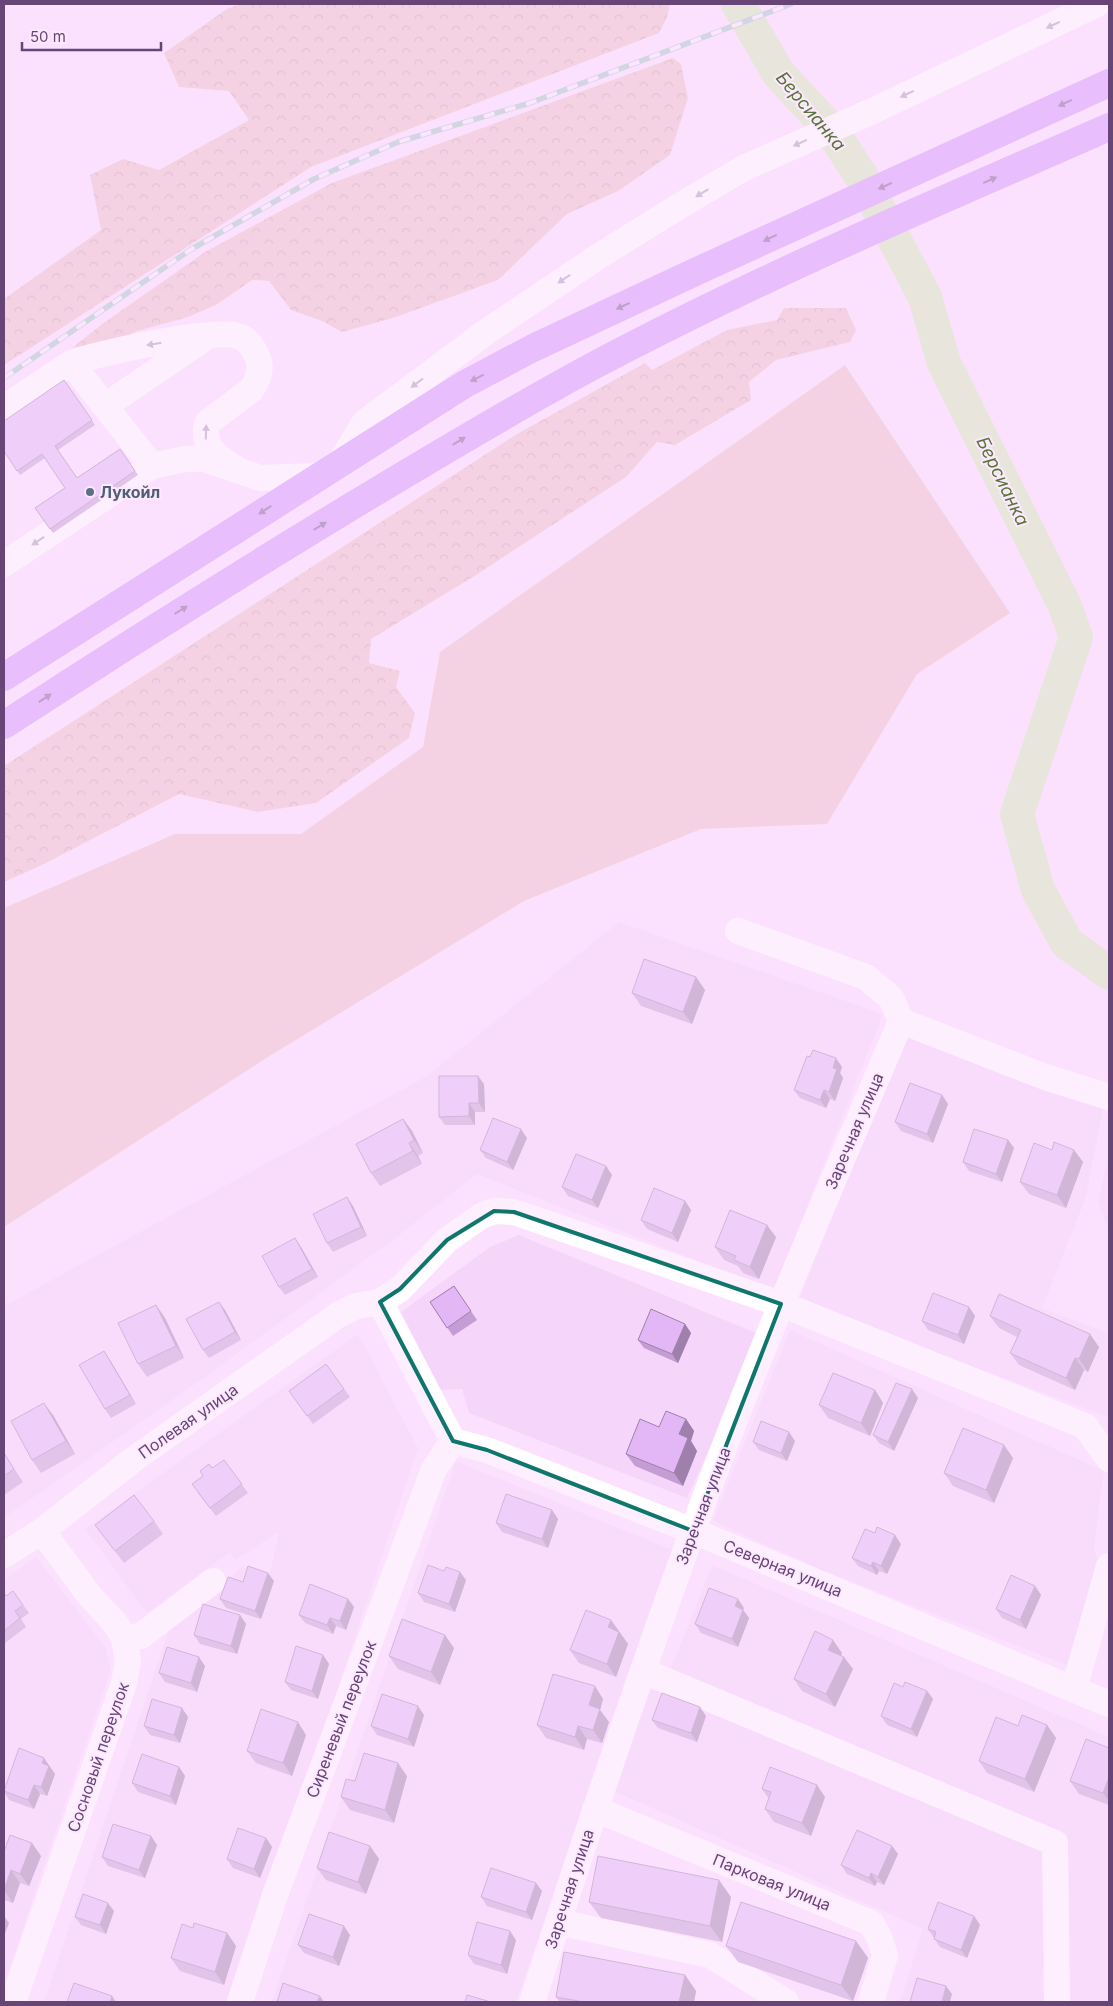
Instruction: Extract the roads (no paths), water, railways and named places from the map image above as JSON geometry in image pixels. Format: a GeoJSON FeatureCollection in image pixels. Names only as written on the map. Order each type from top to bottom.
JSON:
{"type":"FeatureCollection","features":[{"type":"Feature","properties":{"kind":"highway"},"geometry":{"type":"LineString","coordinates":[[4,677],[457,388],[533,348],[1109,83]]}},
{"type":"Feature","properties":{"kind":"highway"},"geometry":{"type":"LineString","coordinates":[[4,725],[167,619],[495,419],[707,308],[1109,127]]}},
{"type":"Feature","properties":{"kind":"street"},"geometry":{"type":"LineString","coordinates":[[342,460],[364,423],[486,332],[607,251],[744,168],[877,109],[1097,4]]}},
{"type":"Feature","properties":{"kind":"street"},"geometry":{"type":"LineString","coordinates":[[4,408],[71,363],[101,353],[209,335],[230,334],[240,336],[254,350],[260,369],[251,390],[207,423],[205,432],[208,445],[220,458],[234,468]]}},
{"type":"Feature","properties":{"kind":"street"},"geometry":{"type":"LineString","coordinates":[[105,406],[209,335]]}},
{"type":"Feature","properties":{"kind":"street"},"geometry":{"type":"LineString","coordinates":[[71,363],[152,466]]}},
{"type":"Feature","properties":{"kind":"street"},"geometry":{"type":"LineString","coordinates":[[4,564],[152,466],[185,460],[204,459],[260,478],[317,476]]}},
{"type":"Feature","properties":{"kind":"street"},"geometry":{"type":"LineString","coordinates":[[738,931],[866,977],[891,998],[901,1021],[1045,1077],[1109,1097]]}},
{"type":"Feature","properties":{"kind":"street","name":"Заречная улица"},"geometry":{"type":"LineString","coordinates":[[532,2002],[595,1809],[693,1531],[781,1304],[901,1021]]}},
{"type":"Feature","properties":{"kind":"street"},"geometry":{"type":"LineString","coordinates":[[453,1441],[380,1302],[400,1289],[447,1240],[468,1224],[494,1211],[514,1212],[781,1304],[1085,1426],[1109,1459]]}},
{"type":"Feature","properties":{"kind":"street","name":"Полевая улица"},"geometry":{"type":"LineString","coordinates":[[4,1555],[42,1531],[134,1459],[338,1315],[356,1306],[380,1302]]}},
{"type":"Feature","properties":{"kind":"street","name":"Северная улица"},"geometry":{"type":"LineString","coordinates":[[453,1441],[487,1450],[693,1531],[1109,1704]]}},
{"type":"Feature","properties":{"kind":"street","name":"Сиреневый переулок"},"geometry":{"type":"LineString","coordinates":[[240,2002],[274,1895],[434,1469],[453,1441]]}},
{"type":"Feature","properties":{"kind":"street","name":"Сосновый переулок"},"geometry":{"type":"LineString","coordinates":[[13,2002],[124,1683],[128,1661],[124,1638],[114,1623],[88,1595],[42,1531]]}},
{"type":"Feature","properties":{"kind":"street"},"geometry":{"type":"LineString","coordinates":[[1074,1689],[1109,1566]]}},
{"type":"Feature","properties":{"kind":"street"},"geometry":{"type":"LineString","coordinates":[[124,1638],[141,1636],[213,1581]]}},
{"type":"Feature","properties":{"kind":"street"},"geometry":{"type":"LineString","coordinates":[[643,1671],[1054,1843],[1057,2002]]}},
{"type":"Feature","properties":{"kind":"street","name":"Парковая улица"},"geometry":{"type":"LineString","coordinates":[[595,1809],[870,1922],[879,1937],[886,1955],[871,2002]]}},
{"type":"Feature","properties":{"kind":"street"},"geometry":{"type":"LineString","coordinates":[[558,1922],[710,1955],[786,2002]]}},
{"type":"Feature","properties":{"kind":"waterway","name":"Берсианка"},"geometry":{"type":"LineString","coordinates":[[738,4],[779,74],[832,131],[861,176],[925,297],[944,363],[1064,604],[1076,637],[1017,814],[1038,890],[1067,943],[1109,973]]}},
{"type":"Feature","properties":{"kind":"railway"},"geometry":{"type":"LineString","coordinates":[[4,378],[190,250],[314,179],[398,142],[530,103],[791,4]]}},
{"type":"Feature","properties":{"kind":"place","name":"Лукойл"},"geometry":{"type":"Point","coordinates":[90,492]}}]}
